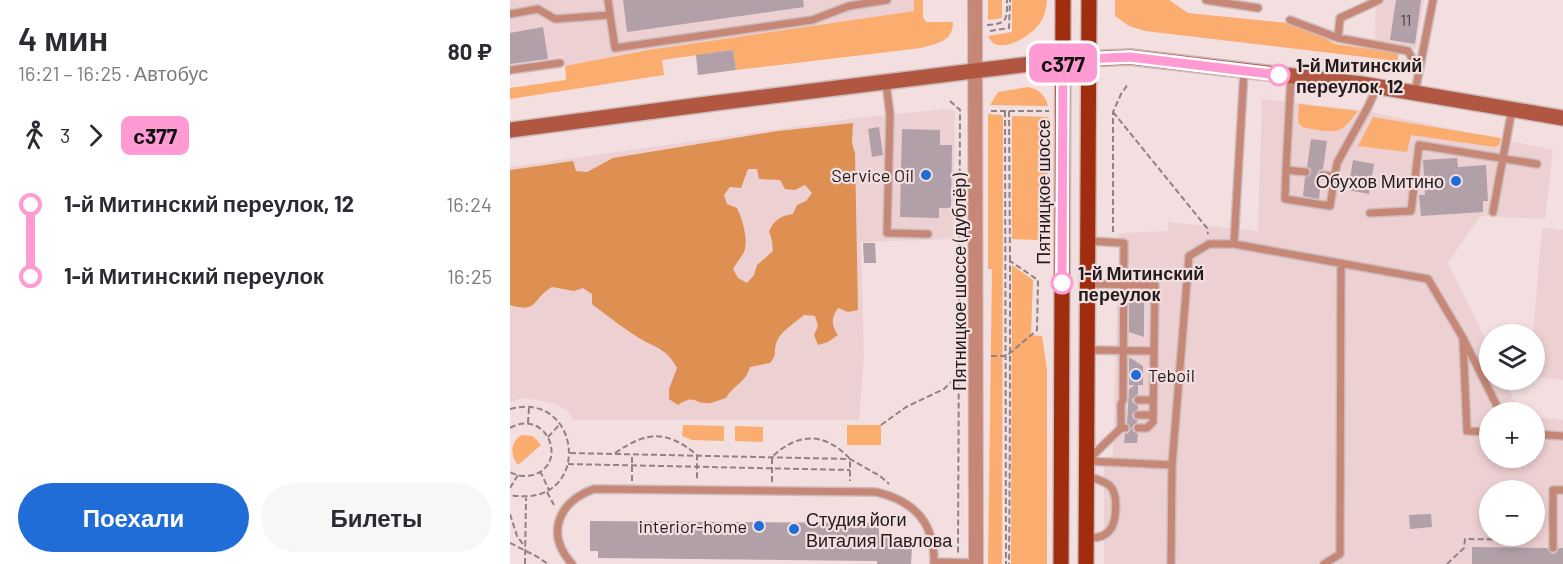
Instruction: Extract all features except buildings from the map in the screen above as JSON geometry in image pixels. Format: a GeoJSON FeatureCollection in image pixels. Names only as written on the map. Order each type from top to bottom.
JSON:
{"type":"FeatureCollection","features":[{"type":"Feature","properties":{"kind":"main road","name":"Пятницкое шоссе"},"geometry":{"type":"LineString","coordinates":[[1061,564],[1063,0]]}},
{"type":"Feature","properties":{"kind":"main road"},"geometry":{"type":"LineString","coordinates":[[1086,564],[1089,0]]}},
{"type":"Feature","properties":{"kind":"main road"},"geometry":{"type":"LineString","coordinates":[[510,130],[1063,60],[1130,57],[1415,92],[1563,118]]}},
{"type":"Feature","properties":{"kind":"street","name":"Пятницкое шоссе (дублёр)"},"geometry":{"type":"LineString","coordinates":[[975,0],[976,563]]}},
{"type":"Feature","properties":{"kind":"lane"},"geometry":{"type":"LineString","coordinates":[[608,0],[615,48],[812,20],[849,6],[887,0]]}},
{"type":"Feature","properties":{"kind":"lane"},"geometry":{"type":"LineString","coordinates":[[1206,0],[1258,8]]}},
{"type":"Feature","properties":{"kind":"lane"},"geometry":{"type":"LineString","coordinates":[[1338,38],[1340,18],[1379,0]]}},
{"type":"Feature","properties":{"kind":"lane"},"geometry":{"type":"LineString","coordinates":[[1415,92],[1433,0]]}},
{"type":"Feature","properties":{"kind":"lane"},"geometry":{"type":"LineString","coordinates":[[510,14],[538,9],[555,19],[610,15]]}},
{"type":"Feature","properties":{"kind":"lane"},"geometry":{"type":"LineString","coordinates":[[1290,20],[1338,38],[1408,51],[1419,71]]}},
{"type":"Feature","properties":{"kind":"lane"},"geometry":{"type":"LineString","coordinates":[[510,70],[560,63]]}},
{"type":"Feature","properties":{"kind":"lane"},"geometry":{"type":"LineString","coordinates":[[1234,244],[1244,70]]}},
{"type":"Feature","properties":{"kind":"lane"},"geometry":{"type":"LineString","coordinates":[[1291,76],[1285,199],[1330,206],[1337,163],[1377,87]]}},
{"type":"Feature","properties":{"kind":"lane"},"geometry":{"type":"LineString","coordinates":[[886,83],[890,115],[887,233],[928,234]]}},
{"type":"Feature","properties":{"kind":"lane"},"geometry":{"type":"LineString","coordinates":[[1493,212],[1512,109]]}},
{"type":"Feature","properties":{"kind":"lane"},"geometry":{"type":"LineString","coordinates":[[1370,213],[1411,211],[1419,145],[1537,164]]}},
{"type":"Feature","properties":{"kind":"lane"},"geometry":{"type":"LineString","coordinates":[[1286,170],[1306,172]]}},
{"type":"Feature","properties":{"kind":"lane"},"geometry":{"type":"LineString","coordinates":[[1322,175],[1334,176]]}},
{"type":"Feature","properties":{"kind":"lane"},"geometry":{"type":"LineString","coordinates":[[1087,468],[1123,428],[1121,404],[1124,400],[1124,243],[1089,241]]}},
{"type":"Feature","properties":{"kind":"lane"},"geometry":{"type":"LineString","coordinates":[[1171,564],[1172,465],[1189,256],[1209,244],[1234,244],[1428,279],[1463,338],[1495,402]]}},
{"type":"Feature","properties":{"kind":"lane"},"geometry":{"type":"LineString","coordinates":[[1324,564],[1340,554],[1341,263]]}},
{"type":"Feature","properties":{"kind":"lane"},"geometry":{"type":"LineString","coordinates":[[1088,284],[1155,285],[1153,422],[1147,428],[1138,428]]}},
{"type":"Feature","properties":{"kind":"lane"},"geometry":{"type":"LineString","coordinates":[[1463,338],[1467,431],[1479,432]]}},
{"type":"Feature","properties":{"kind":"lane"},"geometry":{"type":"LineString","coordinates":[[1088,350],[1154,351]]}},
{"type":"Feature","properties":{"kind":"lane"},"geometry":{"type":"LineString","coordinates":[[1137,400],[1153,400]]}},
{"type":"Feature","properties":{"kind":"lane"},"geometry":{"type":"LineString","coordinates":[[1137,415],[1153,415]]}},
{"type":"Feature","properties":{"kind":"lane"},"geometry":{"type":"LineString","coordinates":[[1545,435],[1563,436]]}},
{"type":"Feature","properties":{"kind":"lane"},"geometry":{"type":"LineString","coordinates":[[1087,468],[1172,465]]}},
{"type":"Feature","properties":{"kind":"lane"},"geometry":{"type":"LineString","coordinates":[[1086,538],[1098,538],[1106,534],[1115,522],[1115,495],[1110,486],[1087,468]]}},
{"type":"Feature","properties":{"kind":"lane"},"geometry":{"type":"LineString","coordinates":[[572,564],[558,542],[557,528],[561,515],[582,493],[594,489],[876,492],[894,496],[914,507],[927,527],[935,547],[934,563],[976,563]]}},
{"type":"Feature","properties":{"kind":"lane"},"geometry":{"type":"LineString","coordinates":[[1553,548],[1553,490],[1563,490]]}},
{"type":"Feature","properties":{"kind":"path"},"geometry":{"type":"LineString","coordinates":[[975,26],[999,25],[1004,22],[1009,0]]}},
{"type":"Feature","properties":{"kind":"path"},"geometry":{"type":"LineString","coordinates":[[990,31],[1011,26],[1009,0]]}},
{"type":"Feature","properties":{"kind":"path"},"geometry":{"type":"LineString","coordinates":[[950,101],[960,110],[958,563]]}},
{"type":"Feature","properties":{"kind":"path"},"geometry":{"type":"LineString","coordinates":[[991,111],[1049,111]]}},
{"type":"Feature","properties":{"kind":"path"},"geometry":{"type":"LineString","coordinates":[[1007,111],[1010,261],[1007,564]]}},
{"type":"Feature","properties":{"kind":"path"},"geometry":{"type":"LineString","coordinates":[[1007,111],[1007,564]]}},
{"type":"Feature","properties":{"kind":"path"},"geometry":{"type":"LineString","coordinates":[[1113,112],[1207,228],[1209,244]]}},
{"type":"Feature","properties":{"kind":"path"},"geometry":{"type":"LineString","coordinates":[[991,356],[1006,356],[1037,330],[1038,280],[1010,261]]}},
{"type":"Feature","properties":{"kind":"path"},"geometry":{"type":"LineString","coordinates":[[881,425],[906,407],[944,389],[958,374]]}},
{"type":"Feature","properties":{"kind":"path"},"geometry":{"type":"LineString","coordinates":[[510,409],[520,406],[529,407],[549,414],[560,424],[568,437],[570,453],[562,479],[548,491],[526,498],[510,495]]}},
{"type":"Feature","properties":{"kind":"path"},"geometry":{"type":"LineString","coordinates":[[528,423],[529,407]]}},
{"type":"Feature","properties":{"kind":"path"},"geometry":{"type":"LineString","coordinates":[[510,427],[528,423],[542,429],[552,449],[548,463],[540,471],[530,476],[510,472]]}},
{"type":"Feature","properties":{"kind":"path"},"geometry":{"type":"LineString","coordinates":[[548,437],[560,424]]}},
{"type":"Feature","properties":{"kind":"path"},"geometry":{"type":"LineString","coordinates":[[615,453],[631,442],[648,437],[663,437],[681,441],[698,455]]}},
{"type":"Feature","properties":{"kind":"path"},"geometry":{"type":"LineString","coordinates":[[772,457],[793,440],[809,438],[825,441],[839,447],[850,459],[880,476],[894,488]]}},
{"type":"Feature","properties":{"kind":"path"},"geometry":{"type":"LineString","coordinates":[[570,453],[850,459]]}},
{"type":"Feature","properties":{"kind":"path"},"geometry":{"type":"LineString","coordinates":[[631,490],[632,454]]}},
{"type":"Feature","properties":{"kind":"path"},"geometry":{"type":"LineString","coordinates":[[697,490],[698,455]]}},
{"type":"Feature","properties":{"kind":"path"},"geometry":{"type":"LineString","coordinates":[[771,491],[772,457]]}},
{"type":"Feature","properties":{"kind":"path"},"geometry":{"type":"LineString","coordinates":[[850,459],[850,492]]}},
{"type":"Feature","properties":{"kind":"path"},"geometry":{"type":"LineString","coordinates":[[568,464],[850,470]]}},
{"type":"Feature","properties":{"kind":"path"},"geometry":{"type":"LineString","coordinates":[[540,471],[561,515]]}},
{"type":"Feature","properties":{"kind":"path"},"geometry":{"type":"LineString","coordinates":[[510,488],[518,475]]}},
{"type":"Feature","properties":{"kind":"path"},"geometry":{"type":"LineString","coordinates":[[525,564],[526,498]]}},
{"type":"Feature","properties":{"kind":"path"},"geometry":{"type":"LineString","coordinates":[[510,514],[517,536],[525,547]]}},
{"type":"Feature","properties":{"kind":"path"},"geometry":{"type":"LineString","coordinates":[[1447,564],[1464,548],[1465,539],[1479,539]]}},
{"type":"Feature","properties":{"kind":"path"},"geometry":{"type":"LineString","coordinates":[[510,543],[548,564]]}},
{"type":"Feature","properties":{"kind":"shaded area"},"geometry":{"type":"Polygon","coordinates":[[[510,0],[914,0],[914,11],[648,50],[565,66],[563,56],[510,65],[510,0]]]}},
{"type":"Feature","properties":{"kind":"shaded area"},"geometry":{"type":"Polygon","coordinates":[[[914,0],[923,0],[923,17],[926,22],[953,22],[947,38],[921,48],[736,70],[733,50],[662,60],[664,75],[510,99],[510,88],[566,80],[565,66],[648,50],[914,11],[914,0]]]}},
{"type":"Feature","properties":{"kind":"shaded area"},"geometry":{"type":"Polygon","coordinates":[[[988,0],[1002,0],[1002,18],[988,20],[988,0]]]}},
{"type":"Feature","properties":{"kind":"shaded area"},"geometry":{"type":"Polygon","coordinates":[[[1012,0],[1047,0],[1045,12],[1040,23],[1029,34],[1014,43],[999,45],[992,42],[988,36],[1012,32],[1012,0]]]}},
{"type":"Feature","properties":{"kind":"shaded area"},"geometry":{"type":"Polygon","coordinates":[[[1115,0],[1169,0],[1188,13],[1288,23],[1316,33],[1335,44],[1398,53],[1398,61],[1145,31],[1129,26],[1115,16],[1115,0]]]}},
{"type":"Feature","properties":{"kind":"shaded area"},"geometry":{"type":"Polygon","coordinates":[[[1376,0],[1424,0],[1416,49],[1375,43],[1376,0]]]}},
{"type":"Feature","properties":{"kind":"shaded area"},"geometry":{"type":"Polygon","coordinates":[[[1028,87],[1041,93],[1048,106],[990,105],[998,92],[1028,87]]]}},
{"type":"Feature","properties":{"kind":"shaded area"},"geometry":{"type":"Polygon","coordinates":[[[1262,99],[1361,110],[1553,150],[1545,219],[1480,216],[1448,263],[1479,326],[1479,390],[1509,390],[1515,402],[1479,402],[1479,468],[1545,468],[1545,418],[1563,420],[1563,564],[1104,564],[1104,464],[1113,454],[1119,233],[1168,231],[1168,222],[1258,231],[1262,99]]]}},
{"type":"Feature","properties":{"kind":"shaded area"},"geometry":{"type":"Polygon","coordinates":[[[1299,104],[1358,111],[1341,129],[1322,131],[1302,127],[1298,122],[1299,104]]]}},
{"type":"Feature","properties":{"kind":"shaded area"},"geometry":{"type":"Polygon","coordinates":[[[948,109],[955,111],[953,239],[861,242],[864,356],[859,420],[573,420],[568,411],[554,403],[524,398],[510,402],[510,167],[865,117],[948,109]]]}},
{"type":"Feature","properties":{"kind":"shaded area"},"geometry":{"type":"Polygon","coordinates":[[[988,114],[1003,117],[1002,564],[988,564],[992,269],[988,269],[988,114]]]}},
{"type":"Feature","properties":{"kind":"shaded area"},"geometry":{"type":"Polygon","coordinates":[[[1012,116],[1049,117],[1046,215],[1044,234],[1038,240],[1012,239],[1012,116]]]}},
{"type":"Feature","properties":{"kind":"shaded area"},"geometry":{"type":"Polygon","coordinates":[[[1373,117],[1501,138],[1499,145],[1494,147],[1411,135],[1407,152],[1358,146],[1373,117]]]}},
{"type":"Feature","properties":{"kind":"shaded area"},"geometry":{"type":"Polygon","coordinates":[[[853,123],[858,310],[848,312],[838,308],[833,322],[838,335],[828,342],[818,345],[814,335],[818,326],[815,316],[804,315],[780,336],[776,344],[775,355],[770,363],[750,367],[742,381],[726,398],[708,403],[691,400],[678,405],[669,399],[669,389],[677,368],[671,359],[592,304],[592,294],[583,288],[574,291],[552,287],[531,306],[526,308],[510,305],[510,170],[573,161],[576,171],[587,172],[613,158],[778,131],[853,123]],[[748,169],[741,188],[730,187],[724,195],[727,204],[737,208],[743,223],[745,247],[733,269],[738,278],[747,283],[754,275],[757,265],[773,251],[769,231],[776,221],[793,214],[797,205],[806,201],[812,193],[805,185],[795,190],[785,189],[780,180],[759,179],[757,169],[748,169]]]}},
{"type":"Feature","properties":{"kind":"shaded area"},"geometry":{"type":"Polygon","coordinates":[[[1542,228],[1563,230],[1563,380],[1545,378],[1545,324],[1534,324],[1542,228]]]}},
{"type":"Feature","properties":{"kind":"shaded area"},"geometry":{"type":"Polygon","coordinates":[[[1012,265],[1033,280],[1031,335],[1042,336],[1047,370],[1047,564],[1011,564],[1012,265]]]}},
{"type":"Feature","properties":{"kind":"shaded area"},"geometry":{"type":"Polygon","coordinates":[[[683,425],[724,426],[724,441],[692,440],[682,436],[683,425]]]}},
{"type":"Feature","properties":{"kind":"shaded area"},"geometry":{"type":"Polygon","coordinates":[[[847,425],[881,425],[881,445],[847,445],[847,425]]]}},
{"type":"Feature","properties":{"kind":"shaded area"},"geometry":{"type":"Polygon","coordinates":[[[735,426],[763,427],[763,442],[735,441],[735,426]]]}},
{"type":"Feature","properties":{"kind":"shaded area"},"geometry":{"type":"Polygon","coordinates":[[[522,435],[533,436],[541,445],[518,465],[512,449],[515,441],[522,435]]]}},
{"type":"Feature","properties":{"kind":"bus line","name":"с377"},"geometry":{"type":"LineString","coordinates":[[1062,283],[1063,60],[1130,57],[1279,75]]}},
{"type":"Feature","properties":{"kind":"place","name":"1-й Митинский переулок, 12"},"geometry":{"type":"Point","coordinates":[1279,75]}},
{"type":"Feature","properties":{"kind":"place","name":"Service Oil"},"geometry":{"type":"Point","coordinates":[926,175]}},
{"type":"Feature","properties":{"kind":"place","name":"Обухов Митино"},"geometry":{"type":"Point","coordinates":[1456,181]}},
{"type":"Feature","properties":{"kind":"place","name":"1-й Митинский переулок"},"geometry":{"type":"Point","coordinates":[1062,283]}},
{"type":"Feature","properties":{"kind":"place","name":"Teboil"},"geometry":{"type":"Point","coordinates":[1136,375]}},
{"type":"Feature","properties":{"kind":"place","name":"interior-home"},"geometry":{"type":"Point","coordinates":[759,526]}},
{"type":"Feature","properties":{"kind":"place","name":"Студия йоги Виталия Павлова"},"geometry":{"type":"Point","coordinates":[794,529]}}]}
